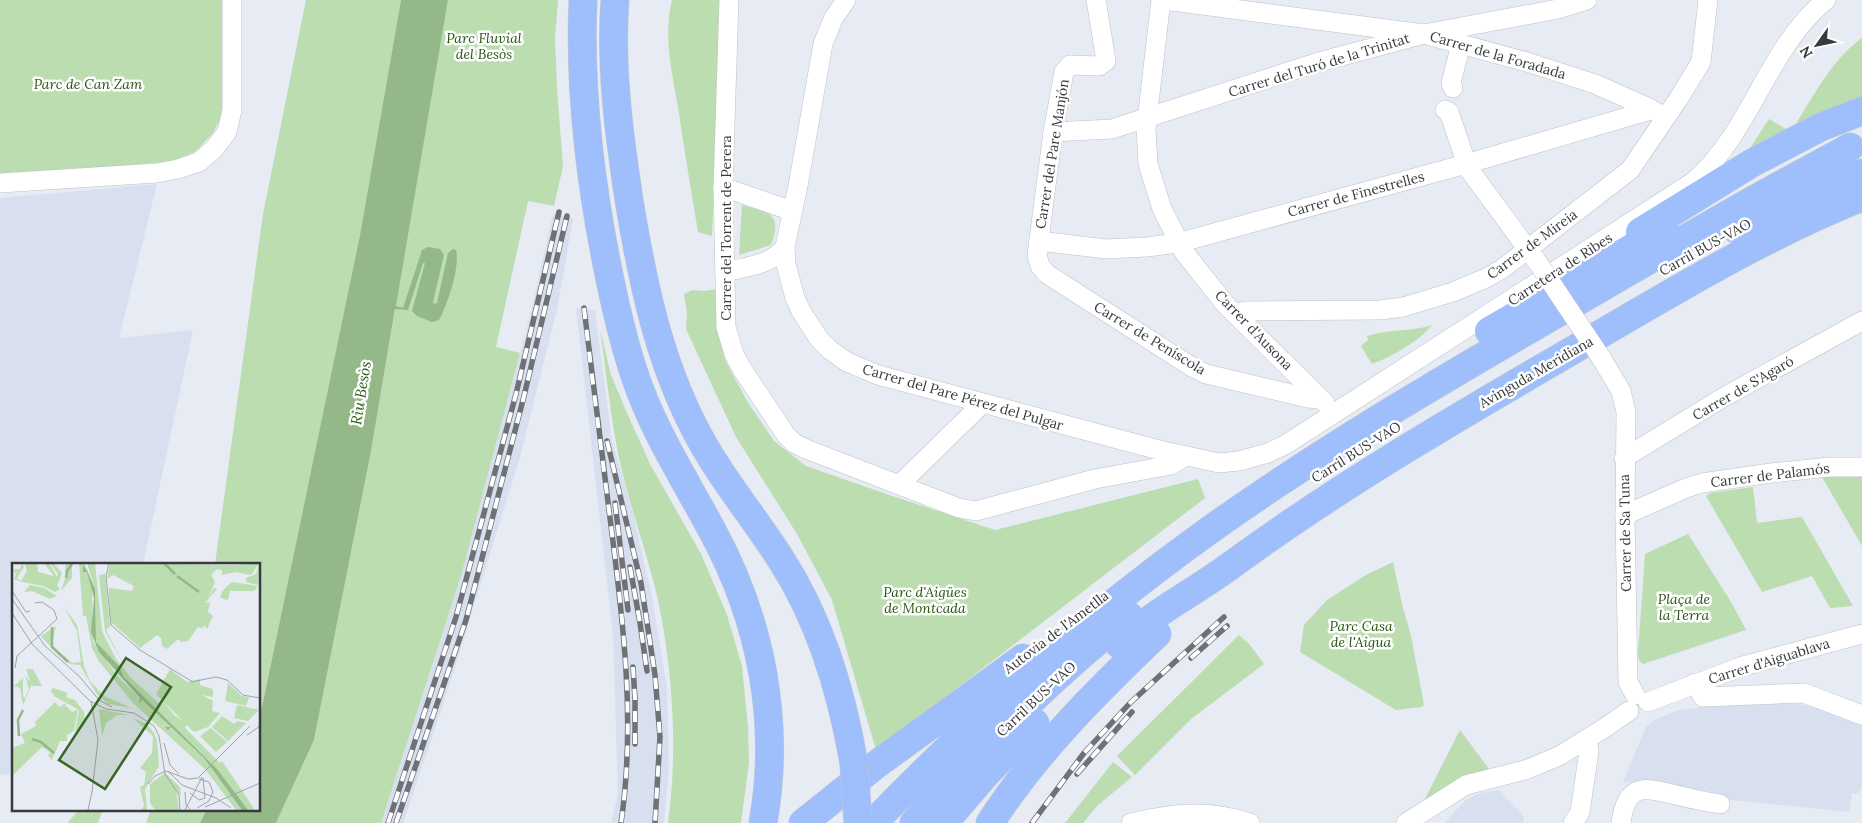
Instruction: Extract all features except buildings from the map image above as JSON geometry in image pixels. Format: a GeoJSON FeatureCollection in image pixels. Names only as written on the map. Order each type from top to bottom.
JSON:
{"type":"FeatureCollection","features":[{"type":"Feature","properties":{"kind":"highway"},"geometry":{"type":"LineString","coordinates":[[583,0],[582,59],[585,121],[599,222],[613,294],[631,365],[648,410],[668,451],[724,551],[743,596],[754,629],[766,691],[769,720],[770,755],[763,823]]}},
{"type":"Feature","properties":{"kind":"highway"},"geometry":{"type":"LineString","coordinates":[[615,0],[613,27],[620,144],[640,265],[654,326],[679,396],[697,433],[722,476],[781,560],[805,604],[826,653],[842,706],[854,764],[878,822],[996,703],[1161,567],[1235,513],[1343,441],[1420,393],[1684,240],[1850,147],[1789,166],[1740,189],[1577,278],[1488,332],[1312,446],[1235,513]]}},
{"type":"Feature","properties":{"kind":"highway"},"geometry":{"type":"LineString","coordinates":[[615,65],[630,0]]}},
{"type":"Feature","properties":{"kind":"highway"},"geometry":{"type":"LineString","coordinates":[[1577,278],[1642,230],[1744,168],[1821,127],[1862,111]]}},
{"type":"Feature","properties":{"kind":"highway","name":"Carril BUS-VAO"},"geometry":{"type":"LineString","coordinates":[[914,823],[976,756],[1074,663],[1123,620],[1248,522],[1385,433],[1593,309],[1736,228],[1821,189],[1862,173]]}},
{"type":"Feature","properties":{"kind":"highway","name":"Avinguda Meridiana"},"geometry":{"type":"LineString","coordinates":[[1224,571],[1298,518],[1413,444],[1562,356],[1727,260],[1776,235],[1862,197]]}},
{"type":"Feature","properties":{"kind":"highway","name":"Autovia de l'Ametlla"},"geometry":{"type":"LineString","coordinates":[[803,823],[877,764],[1040,646],[1194,528],[1312,446]]}},
{"type":"Feature","properties":{"kind":"highway"},"geometry":{"type":"LineString","coordinates":[[944,823],[985,775],[1039,719],[1126,637],[1162,610],[1224,571]]}},
{"type":"Feature","properties":{"kind":"highway"},"geometry":{"type":"LineString","coordinates":[[990,823],[1022,778],[1076,714],[1224,571]]}},
{"type":"Feature","properties":{"kind":"street"},"geometry":{"type":"LineString","coordinates":[[0,183],[157,173],[178,170],[199,162],[214,149],[227,132],[232,110],[232,0]]}},
{"type":"Feature","properties":{"kind":"street","name":"Carrer del Torrent de Perera"},"geometry":{"type":"LineString","coordinates":[[729,0],[724,187],[726,320],[729,340],[734,354],[772,416],[794,443],[960,508],[976,511],[1095,479],[1160,458],[1171,465],[1186,456]]}},
{"type":"Feature","properties":{"kind":"street","name":"Carrer del Pare Pérez del Pulgar"},"geometry":{"type":"LineString","coordinates":[[846,0],[833,19],[823,44],[798,186],[785,247],[786,264],[795,298],[809,324],[830,350],[847,362],[878,375],[984,403],[1160,458]]}},
{"type":"Feature","properties":{"kind":"street","name":"Carrer del Pare Manjón"},"geometry":{"type":"LineString","coordinates":[[1038,248],[1053,132],[1064,72],[1067,68],[1074,65],[1099,66],[1106,61],[1096,0]]}},
{"type":"Feature","properties":{"kind":"street","name":"Carrer de la Foradada"},"geometry":{"type":"LineString","coordinates":[[1162,0],[1424,34],[1527,62],[1595,84],[1657,113]]}},
{"type":"Feature","properties":{"kind":"street","name":"Carrer d'Ausona"},"geometry":{"type":"LineString","coordinates":[[1162,0],[1146,118],[1146,149],[1151,178],[1162,210],[1178,243],[1235,314],[1320,399]]}},
{"type":"Feature","properties":{"kind":"street","name":"Carrer del Turó de la Trinitat"},"geometry":{"type":"LineString","coordinates":[[1053,132],[1107,130],[1319,62],[1424,34],[1558,9],[1587,0]]}},
{"type":"Feature","properties":{"kind":"street","name":"Carrer de Mireia"},"geometry":{"type":"LineString","coordinates":[[1235,314],[1246,311],[1380,310],[1403,307],[1453,292],[1532,255],[1630,170],[1657,113],[1701,62],[1708,0]]}},
{"type":"Feature","properties":{"kind":"street","name":"Carretera de Ribes"},"geometry":{"type":"LineString","coordinates":[[1186,456],[1219,463],[1229,463],[1276,450],[1697,179],[1728,144],[1798,28],[1813,10],[1826,0]]}},
{"type":"Feature","properties":{"kind":"street"},"geometry":{"type":"LineString","coordinates":[[1451,86],[1461,44]]}},
{"type":"Feature","properties":{"kind":"street","name":"Carrer de Sa Tuna"},"geometry":{"type":"LineString","coordinates":[[1447,111],[1466,164],[1532,255],[1622,391],[1626,412],[1624,515],[1628,682],[1637,703]]}},
{"type":"Feature","properties":{"kind":"street","name":"Carrer de Finestrelles"},"geometry":{"type":"LineString","coordinates":[[1038,248],[1106,249],[1178,243],[1466,164],[1644,112],[1657,113]]}},
{"type":"Feature","properties":{"kind":"street"},"geometry":{"type":"LineString","coordinates":[[724,187],[792,211]]}},
{"type":"Feature","properties":{"kind":"street"},"geometry":{"type":"LineString","coordinates":[[725,272],[770,261],[785,247]]}},
{"type":"Feature","properties":{"kind":"street","name":"Carrer de Peníscola"},"geometry":{"type":"LineString","coordinates":[[1038,248],[1040,266],[1047,274],[1192,367],[1216,376],[1308,398],[1320,399],[1336,412]]}},
{"type":"Feature","properties":{"kind":"street","name":"Carrer de S'Agaró"},"geometry":{"type":"LineString","coordinates":[[1624,458],[1724,396],[1862,321]]}},
{"type":"Feature","properties":{"kind":"street"},"geometry":{"type":"LineString","coordinates":[[900,484],[984,403]]}},
{"type":"Feature","properties":{"kind":"street","name":"Carrer de Palamós"},"geometry":{"type":"LineString","coordinates":[[1624,515],[1702,483],[1789,471],[1830,467],[1862,467]]}},
{"type":"Feature","properties":{"kind":"street","name":"Carrer d'Aiguablava"},"geometry":{"type":"LineString","coordinates":[[1406,823],[1466,785],[1525,770],[1559,756],[1587,739],[1637,703],[1742,666],[1862,634]]}},
{"type":"Feature","properties":{"kind":"street"},"geometry":{"type":"LineString","coordinates":[[1695,684],[1703,697],[1804,692],[1862,715]]}},
{"type":"Feature","properties":{"kind":"street"},"geometry":{"type":"LineString","coordinates":[[1573,823],[1580,812],[1589,751],[1587,739]]}},
{"type":"Feature","properties":{"kind":"street"},"geometry":{"type":"LineString","coordinates":[[1621,823],[1629,797],[1633,793],[1649,788],[1720,804]]}},
{"type":"Feature","properties":{"kind":"street"},"geometry":{"type":"LineString","coordinates":[[1131,823],[1181,813],[1234,817],[1250,823]]}},
{"type":"Feature","properties":{"kind":"shaded area"},"geometry":{"type":"Polygon","coordinates":[[[157,184],[119,338],[193,330],[143,563],[12,563],[12,774],[0,775],[0,198],[157,184]]]}},
{"type":"Feature","properties":{"kind":"shaded area"},"geometry":{"type":"Polygon","coordinates":[[[553,214],[573,218],[558,305],[520,457],[446,696],[403,823],[381,823],[461,576],[530,316],[553,214]]]}},
{"type":"Feature","properties":{"kind":"shaded area"},"geometry":{"type":"Polygon","coordinates":[[[576,308],[595,310],[612,441],[633,514],[652,596],[667,688],[669,766],[664,823],[611,823],[618,794],[613,636],[576,308]]]}},
{"type":"Feature","properties":{"kind":"shaded area"},"geometry":{"type":"Polygon","coordinates":[[[1771,702],[1806,705],[1847,715],[1862,721],[1862,785],[1859,793],[1852,793],[1849,812],[1711,798],[1711,791],[1623,782],[1646,727],[1654,720],[1676,711],[1702,707],[1771,702]]]}},
{"type":"Feature","properties":{"kind":"shaded area"},"geometry":{"type":"Polygon","coordinates":[[[1498,790],[1523,815],[1524,823],[1444,823],[1466,800],[1480,793],[1498,790]]]}},
{"type":"Feature","properties":{"kind":"green space","name":"Parc de Can Zam"},"geometry":{"type":"Polygon","coordinates":[[[0,0],[224,0],[224,100],[220,119],[213,133],[195,152],[169,162],[0,175],[0,0]]]}},
{"type":"Feature","properties":{"kind":"green space"},"geometry":{"type":"Polygon","coordinates":[[[306,0],[401,0],[360,235],[260,711],[260,563],[215,563],[263,214],[306,0]]]}},
{"type":"Feature","properties":{"kind":"green space","name":"Parc Fluvial del Besòs"},"geometry":{"type":"Polygon","coordinates":[[[448,0],[558,0],[555,38],[563,166],[554,206],[528,201],[496,347],[520,353],[461,576],[381,823],[276,823],[314,740],[371,451],[448,0]]]}},
{"type":"Feature","properties":{"kind":"green space"},"geometry":{"type":"Polygon","coordinates":[[[672,0],[719,0],[712,236],[698,232],[669,54],[668,27],[672,0]]]}},
{"type":"Feature","properties":{"kind":"green space"},"geometry":{"type":"Polygon","coordinates":[[[1862,38],[1862,106],[1741,162],[1769,119],[1791,132],[1831,69],[1862,38]]]}},
{"type":"Feature","properties":{"kind":"green space"},"geometry":{"type":"Polygon","coordinates":[[[742,205],[760,210],[771,216],[775,226],[771,245],[739,255],[742,205]]]}},
{"type":"Feature","properties":{"kind":"green space","name":"Parc d'Aigües de Montcada"},"geometry":{"type":"Polygon","coordinates":[[[717,289],[718,331],[726,362],[747,401],[774,441],[806,466],[995,530],[1198,479],[1205,498],[876,750],[832,600],[797,534],[736,437],[686,329],[687,313],[684,294],[692,290],[717,289]]]}},
{"type":"Feature","properties":{"kind":"green space"},"geometry":{"type":"Polygon","coordinates":[[[1432,325],[1405,348],[1372,364],[1361,346],[1368,340],[1367,336],[1432,325]]]}},
{"type":"Feature","properties":{"kind":"green space"},"geometry":{"type":"Polygon","coordinates":[[[600,329],[611,375],[627,413],[650,464],[701,554],[727,615],[742,666],[748,727],[749,763],[741,823],[668,823],[673,768],[673,740],[667,655],[654,582],[618,453],[600,329]]]}},
{"type":"Feature","properties":{"kind":"green space"},"geometry":{"type":"Polygon","coordinates":[[[1862,476],[1862,546],[1822,477],[1862,476]]]}},
{"type":"Feature","properties":{"kind":"green space"},"geometry":{"type":"Polygon","coordinates":[[[1753,487],[1757,523],[1802,517],[1853,606],[1830,608],[1812,576],[1762,592],[1706,496],[1710,493],[1753,487]]]}},
{"type":"Feature","properties":{"kind":"green space","name":"Plaça de la Terra"},"geometry":{"type":"Polygon","coordinates":[[[1688,534],[1731,602],[1746,630],[1643,664],[1639,660],[1638,653],[1645,554],[1688,534]]]}},
{"type":"Feature","properties":{"kind":"green space","name":"Parc Casa de l'Aigua"},"geometry":{"type":"Polygon","coordinates":[[[1393,562],[1411,636],[1424,705],[1396,710],[1300,652],[1304,625],[1327,600],[1366,575],[1393,562]]]}},
{"type":"Feature","properties":{"kind":"green space"},"geometry":{"type":"Polygon","coordinates":[[[1239,635],[1250,645],[1264,664],[1191,719],[1135,775],[1117,756],[1239,635]]]}},
{"type":"Feature","properties":{"kind":"green space"},"geometry":{"type":"Polygon","coordinates":[[[1460,730],[1489,769],[1457,780],[1424,801],[1460,730]]]}},
{"type":"Feature","properties":{"kind":"green space"},"geometry":{"type":"Polygon","coordinates":[[[1113,762],[1132,777],[1098,805],[1083,823],[1065,823],[1113,762]]]}},
{"type":"Feature","properties":{"kind":"green space"},"geometry":{"type":"Polygon","coordinates":[[[79,810],[103,810],[98,823],[67,823],[79,810]]]}},
{"type":"Feature","properties":{"kind":"green space"},"geometry":{"type":"Polygon","coordinates":[[[151,810],[206,810],[200,823],[146,823],[151,810]]]}},
{"type":"Feature","properties":{"kind":"water","name":"Riu Besòs"},"geometry":{"type":"Polygon","coordinates":[[[401,0],[448,0],[396,306],[403,308],[422,250],[428,247],[440,249],[444,255],[434,304],[437,303],[448,253],[453,249],[456,250],[457,257],[452,285],[439,320],[432,322],[417,316],[412,311],[425,263],[423,263],[408,310],[395,309],[371,451],[314,740],[276,823],[200,823],[206,810],[260,810],[260,711],[360,235],[401,0]]]}},
{"type":"Feature","properties":{"kind":"railway"},"geometry":{"type":"LineString","coordinates":[[388,823],[456,617],[516,394],[559,212]]}},
{"type":"Feature","properties":{"kind":"railway"},"geometry":{"type":"LineString","coordinates":[[396,823],[466,620],[524,396],[567,216]]}},
{"type":"Feature","properties":{"kind":"railway"},"geometry":{"type":"LineString","coordinates":[[584,308],[619,594],[626,670],[627,747],[621,823]]}},
{"type":"Feature","properties":{"kind":"railway"},"geometry":{"type":"LineString","coordinates":[[607,441],[641,583],[655,675],[660,737],[655,823]]}},
{"type":"Feature","properties":{"kind":"railway"},"geometry":{"type":"LineString","coordinates":[[615,503],[628,610]]}},
{"type":"Feature","properties":{"kind":"railway"},"geometry":{"type":"LineString","coordinates":[[630,567],[647,671]]}},
{"type":"Feature","properties":{"kind":"railway"},"geometry":{"type":"LineString","coordinates":[[1032,823],[1084,753],[1130,703],[1224,617]]}},
{"type":"Feature","properties":{"kind":"railway"},"geometry":{"type":"LineString","coordinates":[[1191,658],[1227,626]]}},
{"type":"Feature","properties":{"kind":"railway"},"geometry":{"type":"LineString","coordinates":[[633,667],[635,744]]}},
{"type":"Feature","properties":{"kind":"railway"},"geometry":{"type":"LineString","coordinates":[[1077,774],[1132,712]]}}]}
